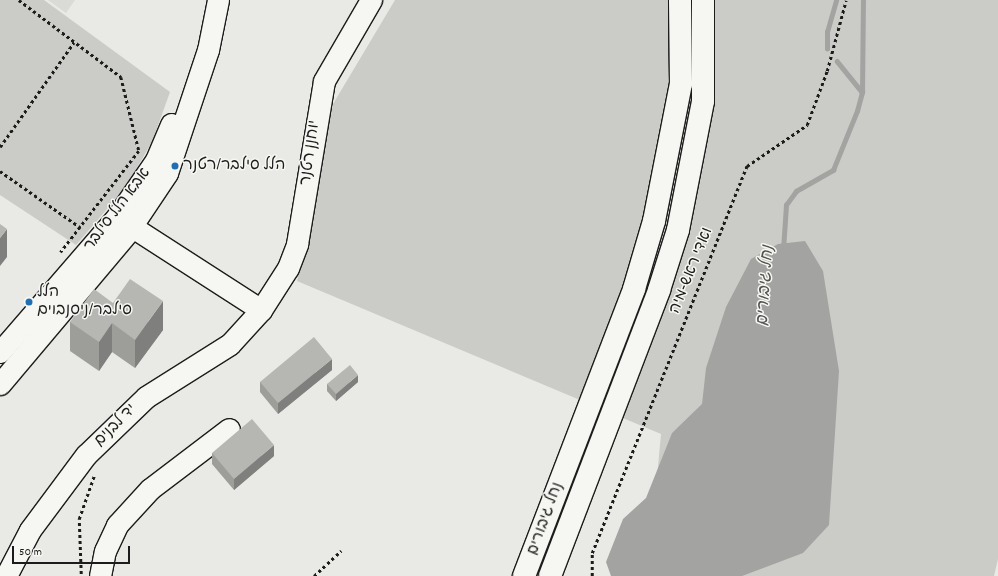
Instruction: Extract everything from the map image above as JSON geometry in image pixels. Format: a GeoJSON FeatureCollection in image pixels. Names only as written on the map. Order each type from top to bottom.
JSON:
{"type":"FeatureCollection","features":[{"type":"Feature","properties":{"kind":"main road","name":"נחל גיבורים"},"geometry":{"type":"LineString","coordinates":[[524,576],[634,289],[654,221],[681,84],[680,0]]}},
{"type":"Feature","properties":{"kind":"main road","name":"נחל גיבורים"},"geometry":{"type":"LineString","coordinates":[[550,576],[659,290],[678,230],[703,101],[703,0]]}},
{"type":"Feature","properties":{"kind":"street","name":"אבא הלל סילבר"},"geometry":{"type":"LineString","coordinates":[[0,352],[124,222],[167,173],[208,50],[218,0]]}},
{"type":"Feature","properties":{"kind":"street","name":"יוחנן רטנר"},"geometry":{"type":"LineString","coordinates":[[261,310],[288,268],[297,244],[324,81],[371,0]]}},
{"type":"Feature","properties":{"kind":"street","name":"אבא הלל סילבר"},"geometry":{"type":"LineString","coordinates":[[0,384],[124,222]]}},
{"type":"Feature","properties":{"kind":"street"},"geometry":{"type":"LineString","coordinates":[[124,222],[261,310]]}},
{"type":"Feature","properties":{"kind":"street","name":"יד לבנים"},"geometry":{"type":"LineString","coordinates":[[6,576],[34,524],[86,455],[128,412],[230,344],[261,310]]}},
{"type":"Feature","properties":{"kind":"street"},"geometry":{"type":"LineString","coordinates":[[100,576],[105,551],[117,525],[150,489],[229,429]]}},
{"type":"Feature","properties":{"kind":"path"},"geometry":{"type":"LineString","coordinates":[[19,0],[121,77],[138,151],[57,257]]}},
{"type":"Feature","properties":{"kind":"path","name":"ואדי ראש-מיה"},"geometry":{"type":"LineString","coordinates":[[592,576],[594,546],[747,166],[807,125],[827,71],[846,0]]}},
{"type":"Feature","properties":{"kind":"path"},"geometry":{"type":"LineString","coordinates":[[0,147],[74,42]]}},
{"type":"Feature","properties":{"kind":"path"},"geometry":{"type":"LineString","coordinates":[[0,171],[80,227]]}},
{"type":"Feature","properties":{"kind":"path"},"geometry":{"type":"LineString","coordinates":[[81,576],[79,519],[95,475],[86,455]]}},
{"type":"Feature","properties":{"kind":"path"},"geometry":{"type":"LineString","coordinates":[[314,576],[341,550]]}},
{"type":"Feature","properties":{"kind":"shaded area"},"geometry":{"type":"Polygon","coordinates":[[[0,0],[44,0],[170,92],[152,142],[125,188],[76,245],[0,195],[0,0]]]}},
{"type":"Feature","properties":{"kind":"shaded area"},"geometry":{"type":"Polygon","coordinates":[[[48,0],[75,0],[66,13],[48,0]]]}},
{"type":"Feature","properties":{"kind":"shaded area"},"geometry":{"type":"Polygon","coordinates":[[[395,0],[998,0],[998,559],[994,576],[648,576],[661,434],[297,281],[333,104],[395,0]]]}},
{"type":"Feature","properties":{"kind":"water"},"geometry":{"type":"Polygon","coordinates":[[[805,241],[823,271],[839,371],[829,525],[803,553],[742,576],[611,576],[606,562],[623,519],[646,498],[672,433],[702,404],[706,368],[726,307],[751,259],[778,244],[805,241]]]}},
{"type":"Feature","properties":{"kind":"building"},"geometry":{"type":"Polygon","coordinates":[[[0,224],[7,229],[0,238],[0,224]]]}},
{"type":"Feature","properties":{"kind":"building"},"geometry":{"type":"Polygon","coordinates":[[[130,279],[163,301],[135,340],[112,323],[99,342],[70,322],[94,289],[113,303],[130,279]]]}},
{"type":"Feature","properties":{"kind":"building"},"geometry":{"type":"Polygon","coordinates":[[[314,337],[332,359],[278,403],[260,382],[314,337]]]}},
{"type":"Feature","properties":{"kind":"building"},"geometry":{"type":"Polygon","coordinates":[[[350,365],[358,375],[336,394],[327,384],[350,365]]]}},
{"type":"Feature","properties":{"kind":"building"},"geometry":{"type":"Polygon","coordinates":[[[252,419],[274,445],[234,479],[212,453],[252,419]]]}},
{"type":"Feature","properties":{"kind":"waterway"},"geometry":{"type":"LineString","coordinates":[[827,49],[827,32],[836,0]]}},
{"type":"Feature","properties":{"kind":"waterway","name":"נחל גיבורים"},"geometry":{"type":"LineString","coordinates":[[783,250],[786,205],[796,191],[833,170],[857,111],[862,92],[863,0]]}},
{"type":"Feature","properties":{"kind":"waterway"},"geometry":{"type":"LineString","coordinates":[[837,61],[862,92]]}},
{"type":"Feature","properties":{"kind":"place","name":"הלל סילבר/רטנר"},"geometry":{"type":"Point","coordinates":[175,166]}},
{"type":"Feature","properties":{"kind":"place","name":"הלל סילבר/ניסנבוים"},"geometry":{"type":"Point","coordinates":[29,302]}}]}
